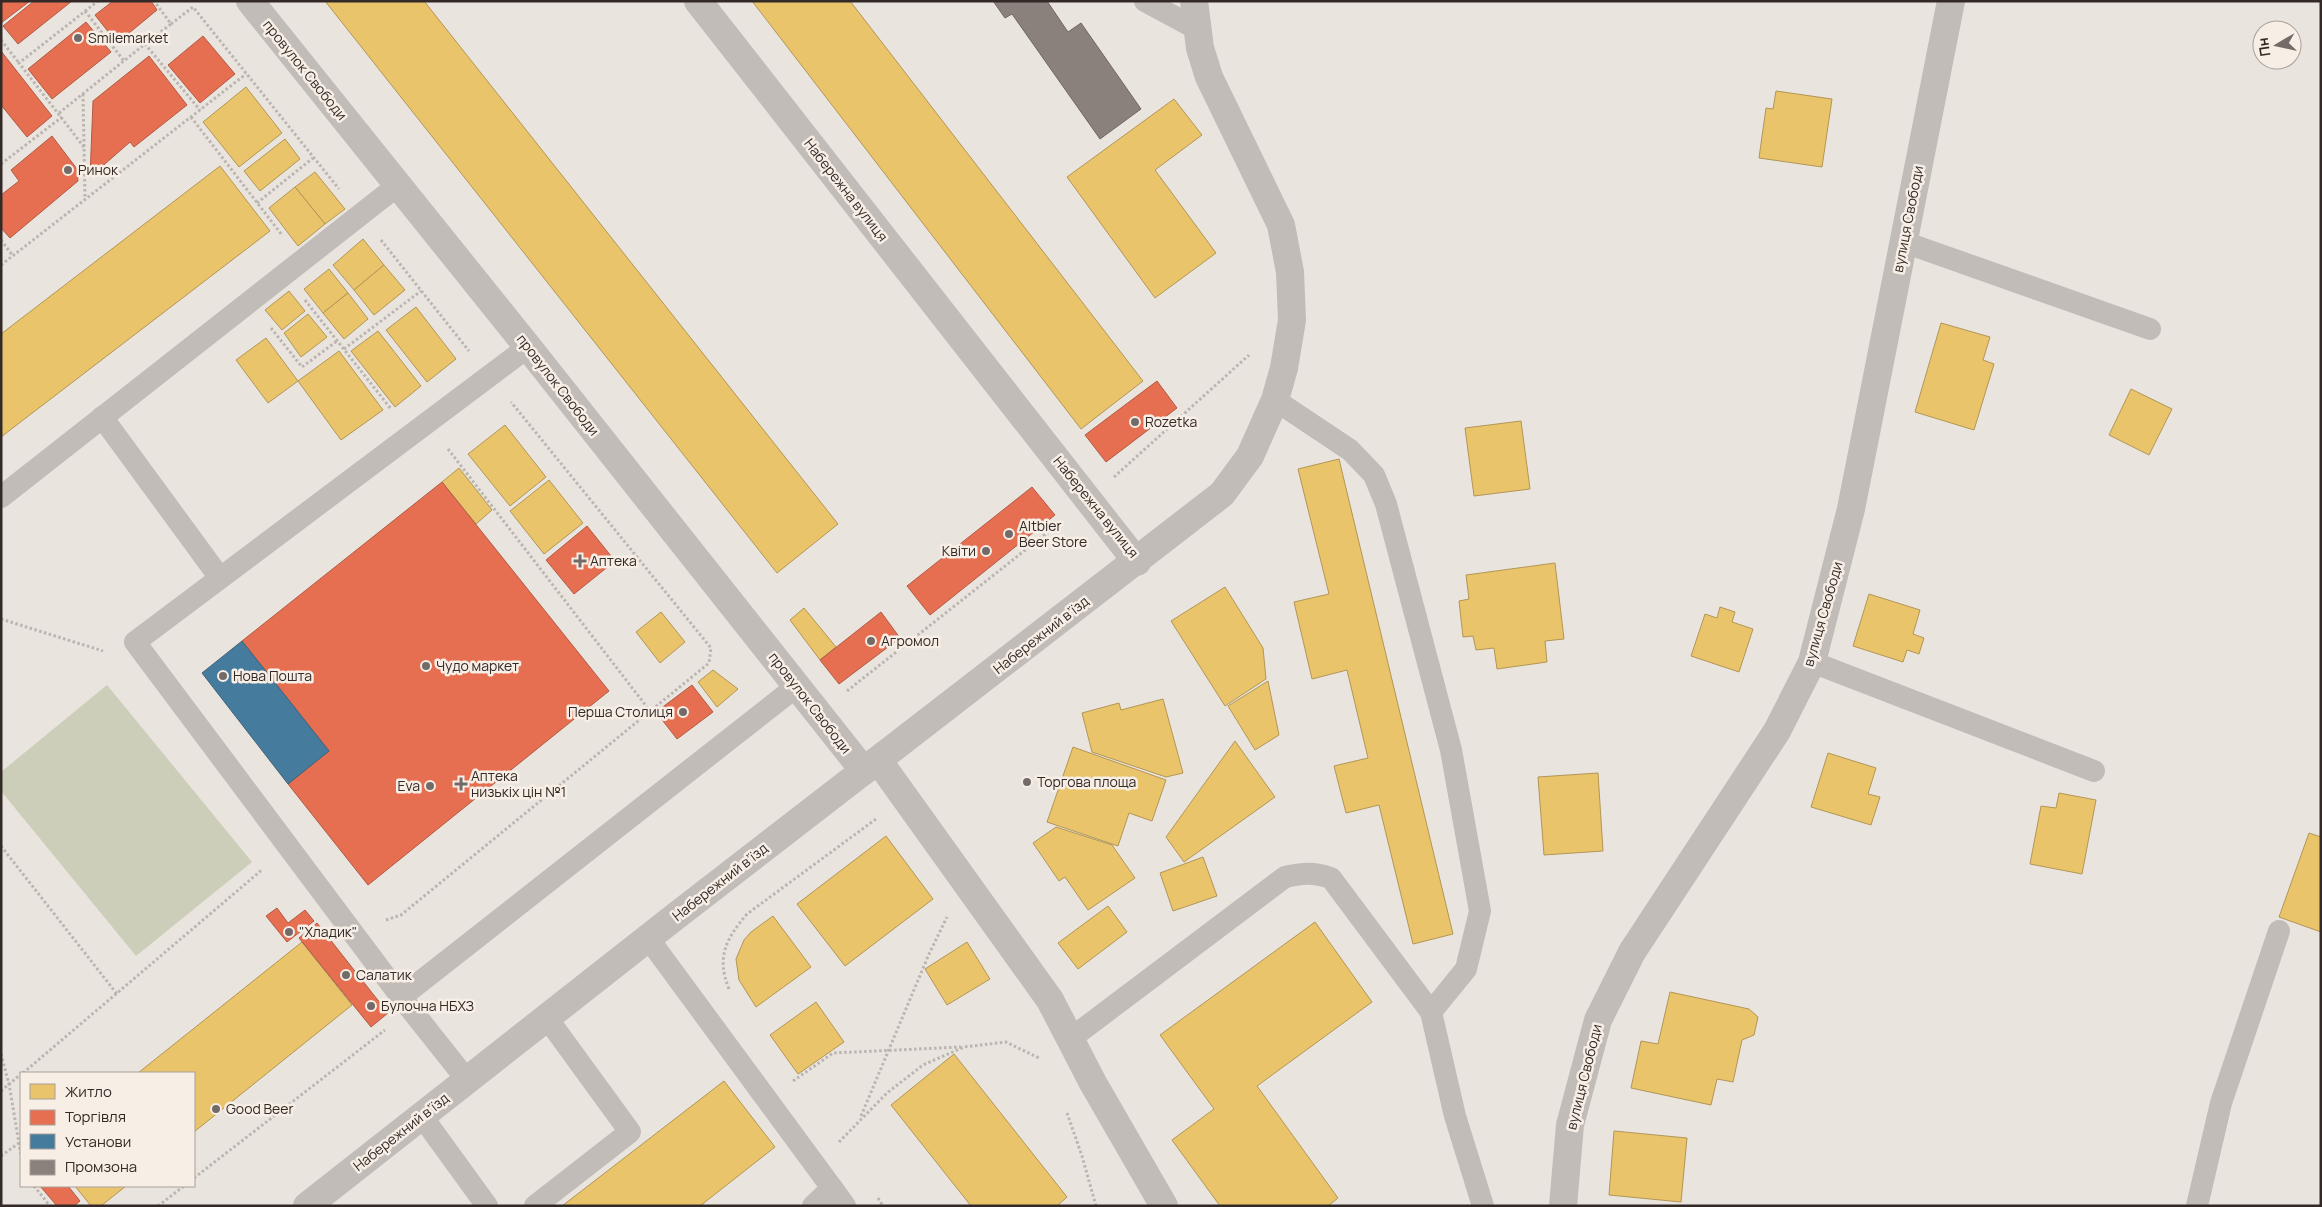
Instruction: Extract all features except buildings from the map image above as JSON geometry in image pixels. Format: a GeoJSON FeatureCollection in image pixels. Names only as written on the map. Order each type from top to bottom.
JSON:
{"type":"FeatureCollection","features":[{"type":"Feature","properties":{"kind":"street","name":"провулок Свободи"},"geometry":{"type":"LineString","coordinates":[[250,1],[528,347],[796,686],[871,766]]}},
{"type":"Feature","properties":{"kind":"street","name":"Набережна вулиця"},"geometry":{"type":"LineString","coordinates":[[698,1],[1137,562],[1222,494],[1250,456],[1271,413],[1284,368],[1292,320],[1290,272],[1281,226],[1209,77],[1200,48],[1194,1]]}},
{"type":"Feature","properties":{"kind":"street","name":"вулиця Свободи"},"geometry":{"type":"LineString","coordinates":[[1563,1206],[1570,1125],[1598,1020],[1632,952],[1777,731],[1812,662],[1851,510],[1951,1]]}},
{"type":"Feature","properties":{"kind":"street","name":"Набережний в’їзд"},"geometry":{"type":"LineString","coordinates":[[307,1206],[648,938],[1137,562]]}},
{"type":"Feature","properties":{"kind":"street"},"geometry":{"type":"LineString","coordinates":[[871,766],[1050,1000],[1153,1190],[1164,1206]]}},
{"type":"Feature","properties":{"kind":"lane"},"geometry":{"type":"LineString","coordinates":[[1145,1],[1197,29]]}},
{"type":"Feature","properties":{"kind":"lane"},"geometry":{"type":"LineString","coordinates":[[1,497],[397,186]]}},
{"type":"Feature","properties":{"kind":"lane"},"geometry":{"type":"LineString","coordinates":[[1904,242],[2150,329]]}},
{"type":"Feature","properties":{"kind":"lane"},"geometry":{"type":"LineString","coordinates":[[467,1080],[401,997],[135,642],[528,347]]}},
{"type":"Feature","properties":{"kind":"lane"},"geometry":{"type":"LineString","coordinates":[[1275,400],[1350,450],[1374,475],[1386,504],[1451,750],[1480,911],[1466,969],[1431,1012]]}},
{"type":"Feature","properties":{"kind":"lane"},"geometry":{"type":"LineString","coordinates":[[102,417],[220,578]]}},
{"type":"Feature","properties":{"kind":"lane"},"geometry":{"type":"LineString","coordinates":[[1812,662],[2094,771]]}},
{"type":"Feature","properties":{"kind":"lane"},"geometry":{"type":"LineString","coordinates":[[401,997],[796,686]]}},
{"type":"Feature","properties":{"kind":"lane"},"geometry":{"type":"LineString","coordinates":[[1070,1039],[1285,877],[1302,873],[1316,873],[1331,878],[1431,1012],[1455,1116],[1483,1206]]}},
{"type":"Feature","properties":{"kind":"lane"},"geometry":{"type":"LineString","coordinates":[[2197,1206],[2221,1103],[2279,931]]}},
{"type":"Feature","properties":{"kind":"lane"},"geometry":{"type":"LineString","coordinates":[[648,938],[845,1206]]}},
{"type":"Feature","properties":{"kind":"lane"},"geometry":{"type":"LineString","coordinates":[[535,1206],[630,1132],[547,1018]]}},
{"type":"Feature","properties":{"kind":"lane"},"geometry":{"type":"LineString","coordinates":[[421,1115],[487,1206]]}},
{"type":"Feature","properties":{"kind":"lane"},"geometry":{"type":"LineString","coordinates":[[813,1206],[832,1188]]}},
{"type":"Feature","properties":{"kind":"path"},"geometry":{"type":"LineString","coordinates":[[19,63],[98,1]]}},
{"type":"Feature","properties":{"kind":"path"},"geometry":{"type":"LineString","coordinates":[[154,1],[171,24]]}},
{"type":"Feature","properties":{"kind":"path"},"geometry":{"type":"LineString","coordinates":[[59,113],[193,7],[711,648],[709,663],[401,915],[385,920],[379,916]]}},
{"type":"Feature","properties":{"kind":"path"},"geometry":{"type":"LineString","coordinates":[[85,11],[124,61]]}},
{"type":"Feature","properties":{"kind":"path"},"geometry":{"type":"LineString","coordinates":[[1,40],[84,147]]}},
{"type":"Feature","properties":{"kind":"path"},"geometry":{"type":"LineString","coordinates":[[145,44],[200,110]]}},
{"type":"Feature","properties":{"kind":"path"},"geometry":{"type":"LineString","coordinates":[[1,265],[246,74]]}},
{"type":"Feature","properties":{"kind":"path"},"geometry":{"type":"LineString","coordinates":[[83,94],[84,199]]}},
{"type":"Feature","properties":{"kind":"path"},"geometry":{"type":"LineString","coordinates":[[1,164],[62,117]]}},
{"type":"Feature","properties":{"kind":"path"},"geometry":{"type":"LineString","coordinates":[[191,117],[257,203],[337,341],[420,429],[650,711]]}},
{"type":"Feature","properties":{"kind":"path"},"geometry":{"type":"LineString","coordinates":[[257,203],[314,158]]}},
{"type":"Feature","properties":{"kind":"path"},"geometry":{"type":"LineString","coordinates":[[1,240],[13,256]]}},
{"type":"Feature","properties":{"kind":"path"},"geometry":{"type":"LineString","coordinates":[[344,349],[421,291]]}},
{"type":"Feature","properties":{"kind":"path"},"geometry":{"type":"LineString","coordinates":[[250,302],[302,367],[337,341]]}},
{"type":"Feature","properties":{"kind":"path"},"geometry":{"type":"LineString","coordinates":[[731,994],[725,979],[723,956],[731,933],[746,914],[881,816]]}},
{"type":"Feature","properties":{"kind":"path"},"geometry":{"type":"LineString","coordinates":[[1,846],[117,994]]}},
{"type":"Feature","properties":{"kind":"path"},"geometry":{"type":"LineString","coordinates":[[24,1072],[268,866]]}},
{"type":"Feature","properties":{"kind":"path"},"geometry":{"type":"LineString","coordinates":[[860,1118],[948,916]]}},
{"type":"Feature","properties":{"kind":"path"},"geometry":{"type":"LineString","coordinates":[[792,1081],[832,1053],[964,1047],[1006,1042],[1042,1060],[1038,1052]]}},
{"type":"Feature","properties":{"kind":"path"},"geometry":{"type":"LineString","coordinates":[[838,1143],[860,1118],[922,1065],[964,1047]]}},
{"type":"Feature","properties":{"kind":"path"},"geometry":{"type":"LineString","coordinates":[[1,1054],[10,1084],[20,1149]]}},
{"type":"Feature","properties":{"kind":"path"},"geometry":{"type":"LineString","coordinates":[[787,1073],[798,1089]]}},
{"type":"Feature","properties":{"kind":"path"},"geometry":{"type":"LineString","coordinates":[[1,1091],[20,1076]]}},
{"type":"Feature","properties":{"kind":"path"},"geometry":{"type":"LineString","coordinates":[[1065,1109],[1082,1156],[1096,1206]]}},
{"type":"Feature","properties":{"kind":"path"},"geometry":{"type":"LineString","coordinates":[[832,1135],[844,1151]]}},
{"type":"Feature","properties":{"kind":"path"},"geometry":{"type":"LineString","coordinates":[[1,1156],[19,1143]]}},
{"type":"Feature","properties":{"kind":"path"},"geometry":{"type":"LineString","coordinates":[[35,1187],[50,1206]]}},
{"type":"Feature","properties":{"kind":"path"},"geometry":{"type":"LineString","coordinates":[[158,1206],[183,1187]]}},
{"type":"Feature","properties":{"kind":"path"},"geometry":{"type":"LineString","coordinates":[[872,1190],[884,1206]]}},
{"type":"Feature","properties":{"kind":"green space"},"geometry":{"type":"Polygon","coordinates":[[[107,685],[252,862],[136,956],[1,791],[1,772],[107,685]]]}},
{"type":"Feature","properties":{"kind":"place","name":"Smilemarket"},"geometry":{"type":"Point","coordinates":[78,38]}},
{"type":"Feature","properties":{"kind":"place","name":"Ринок"},"geometry":{"type":"Point","coordinates":[68,170]}},
{"type":"Feature","properties":{"kind":"place","name":"Rozetka"},"geometry":{"type":"Point","coordinates":[1135,422]}},
{"type":"Feature","properties":{"kind":"place","name":"Altbier Beer Store"},"geometry":{"type":"Point","coordinates":[1009,534]}},
{"type":"Feature","properties":{"kind":"place","name":"Квіти"},"geometry":{"type":"Point","coordinates":[986,551]}},
{"type":"Feature","properties":{"kind":"place","name":"Аптека"},"geometry":{"type":"Point","coordinates":[580,561]}},
{"type":"Feature","properties":{"kind":"place","name":"Агромол"},"geometry":{"type":"Point","coordinates":[871,641]}},
{"type":"Feature","properties":{"kind":"place","name":"Чудо маркет"},"geometry":{"type":"Point","coordinates":[426,666]}},
{"type":"Feature","properties":{"kind":"place","name":"Нова Пошта"},"geometry":{"type":"Point","coordinates":[223,676]}},
{"type":"Feature","properties":{"kind":"place","name":"Перша Столиця"},"geometry":{"type":"Point","coordinates":[683,712]}},
{"type":"Feature","properties":{"kind":"place","name":"Торгова площа"},"geometry":{"type":"Point","coordinates":[1027,782]}},
{"type":"Feature","properties":{"kind":"place","name":"Аптека низькіх цін №1"},"geometry":{"type":"Point","coordinates":[461,784]}},
{"type":"Feature","properties":{"kind":"place","name":"Eva"},"geometry":{"type":"Point","coordinates":[430,786]}},
{"type":"Feature","properties":{"kind":"place","name":"\"Хладик\""},"geometry":{"type":"Point","coordinates":[289,932]}},
{"type":"Feature","properties":{"kind":"place","name":"Салатик"},"geometry":{"type":"Point","coordinates":[346,975]}},
{"type":"Feature","properties":{"kind":"place","name":"Булочна НБХЗ"},"geometry":{"type":"Point","coordinates":[371,1006]}},
{"type":"Feature","properties":{"kind":"place","name":"Good Beer"},"geometry":{"type":"Point","coordinates":[216,1109]}}]}
